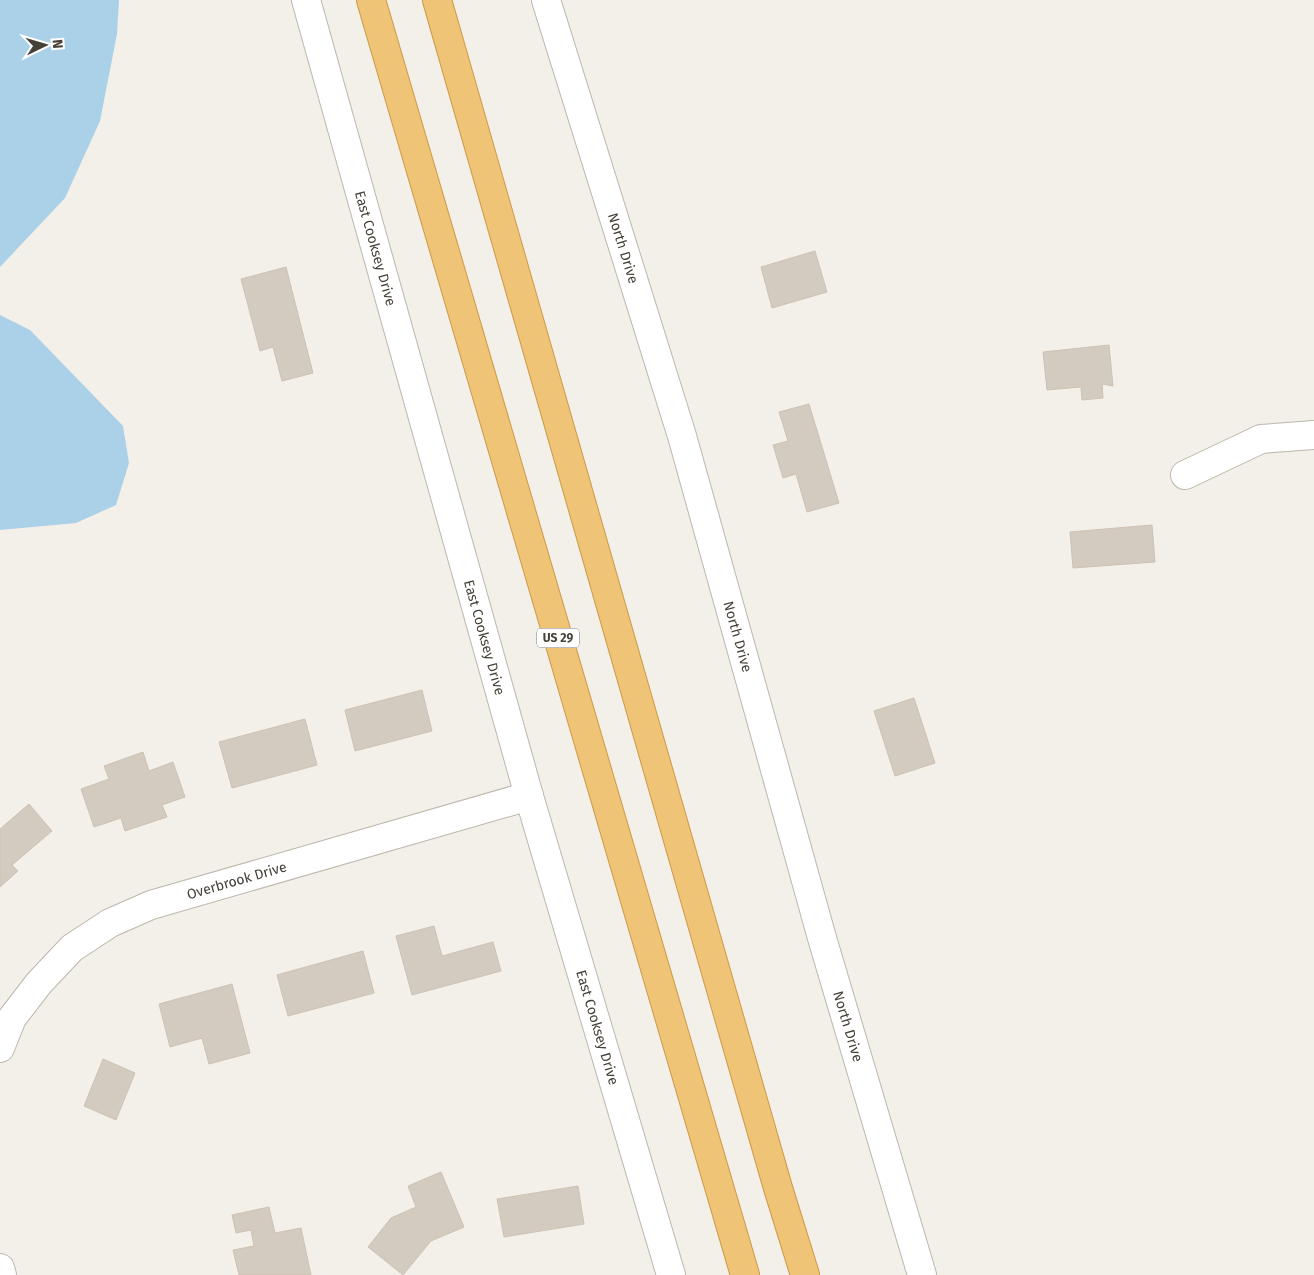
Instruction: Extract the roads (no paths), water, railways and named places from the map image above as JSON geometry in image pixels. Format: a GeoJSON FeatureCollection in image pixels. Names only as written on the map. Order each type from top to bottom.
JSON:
{"type":"FeatureCollection","features":[{"type":"Feature","properties":{"kind":"highway","name":"US 29"},"geometry":{"type":"LineString","coordinates":[[371,0],[745,1275]]}},
{"type":"Feature","properties":{"kind":"highway"},"geometry":{"type":"LineString","coordinates":[[437,0],[775,1178],[805,1275]]}},
{"type":"Feature","properties":{"kind":"street","name":"East Cooksey Drive"},"geometry":{"type":"LineString","coordinates":[[306,0],[529,796],[671,1275]]}},
{"type":"Feature","properties":{"kind":"street","name":"North Drive"},"geometry":{"type":"LineString","coordinates":[[546,0],[682,436],[822,938],[922,1275]]}},
{"type":"Feature","properties":{"kind":"street"},"geometry":{"type":"LineString","coordinates":[[1185,475],[1262,439],[1314,435]]}},
{"type":"Feature","properties":{"kind":"street","name":"Overbrook Drive"},"geometry":{"type":"LineString","coordinates":[[0,1048],[12,1018],[39,983],[72,948],[110,923],[151,905],[529,796]]}},
{"type":"Feature","properties":{"kind":"street"},"geometry":{"type":"LineString","coordinates":[[0,1268],[2,1275]]}},
{"type":"Feature","properties":{"kind":"water"},"geometry":{"type":"Polygon","coordinates":[[[0,0],[119,0],[117,34],[100,121],[65,198],[0,267],[0,0]]]}},
{"type":"Feature","properties":{"kind":"water"},"geometry":{"type":"Polygon","coordinates":[[[0,315],[30,330],[123,426],[129,463],[116,505],[76,523],[0,530],[0,315]]]}}]}
